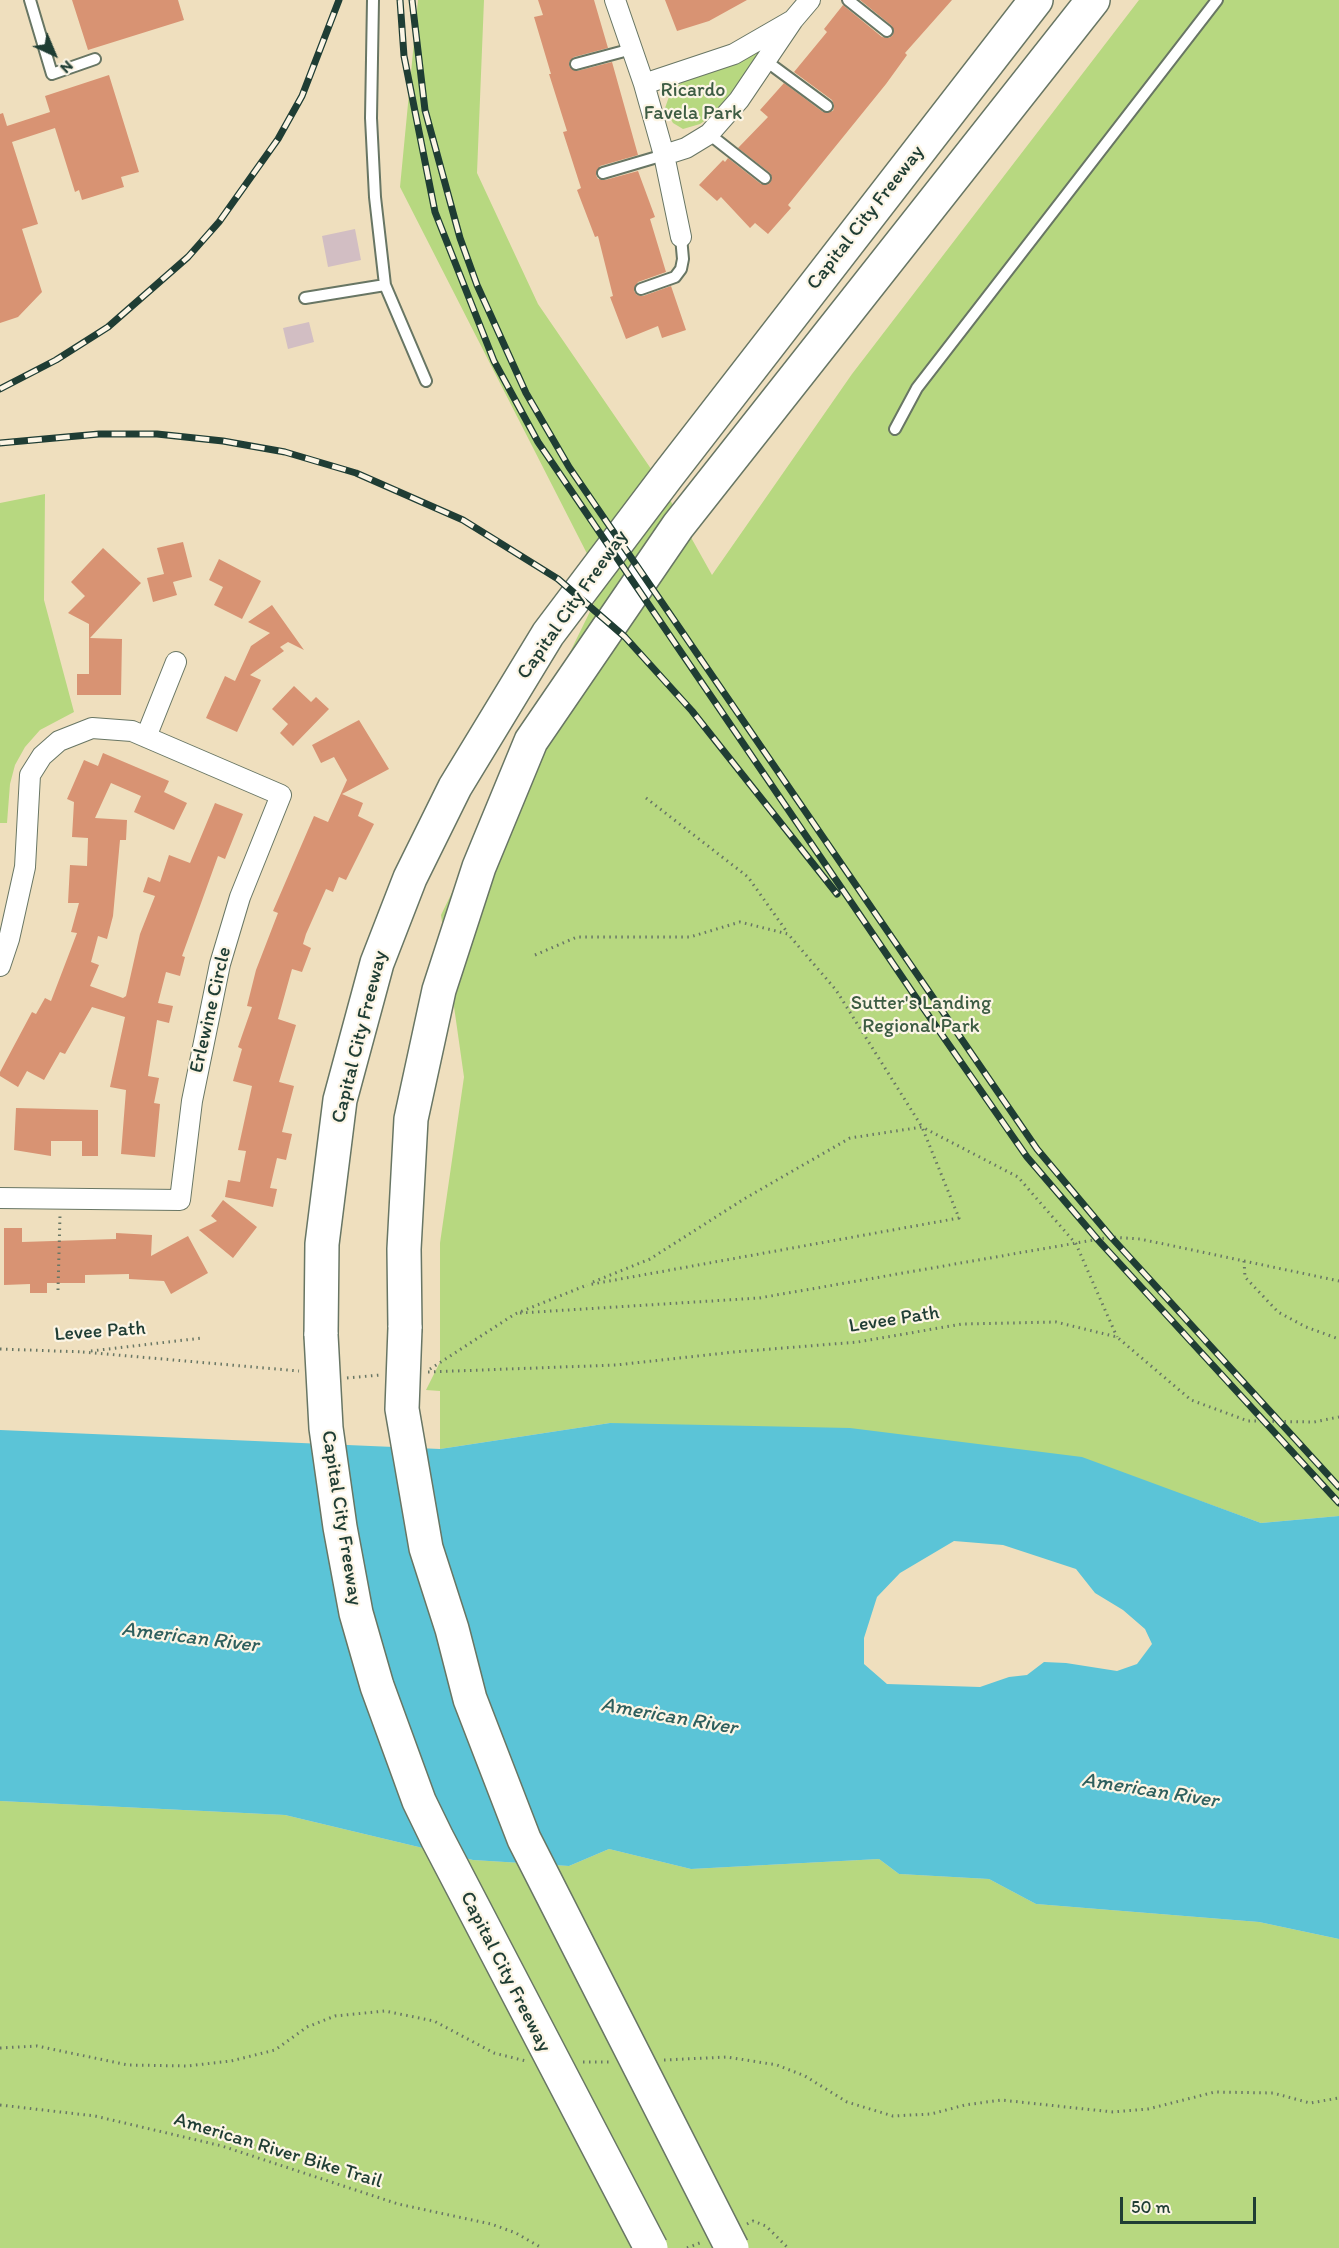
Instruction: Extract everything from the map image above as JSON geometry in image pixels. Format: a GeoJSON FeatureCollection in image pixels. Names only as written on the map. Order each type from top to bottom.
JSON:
{"type":"FeatureCollection","features":[{"type":"Feature","properties":{"kind":"highway","name":"Capital City Freeway"},"geometry":{"type":"LineString","coordinates":[[651,2248],[419,1801],[377,1686],[356,1613],[339,1527],[326,1428],[321,1335],[322,1244],[340,1100],[377,963],[410,878],[449,798],[548,634],[704,428],[1036,0]]}},
{"type":"Feature","properties":{"kind":"highway","name":"Capital City Freeway"},"geometry":{"type":"LineString","coordinates":[[732,2248],[524,1839],[470,1699],[452,1629],[426,1548],[402,1409],[405,1328],[404,1249],[411,1119],[439,990],[479,867],[531,741],[678,526],[1093,0]]}},
{"type":"Feature","properties":{"kind":"street"},"geometry":{"type":"LineString","coordinates":[[615,0],[644,84],[664,155],[681,237]]}},
{"type":"Feature","properties":{"kind":"street"},"geometry":{"type":"LineString","coordinates":[[664,155],[686,148],[709,134],[739,100],[793,20],[810,0]]}},
{"type":"Feature","properties":{"kind":"street"},"geometry":{"type":"LineString","coordinates":[[644,84],[734,54],[793,20]]}},
{"type":"Feature","properties":{"kind":"street"},"geometry":{"type":"LineString","coordinates":[[146,737],[176,662]]}},
{"type":"Feature","properties":{"kind":"street","name":"Erlewine Circle"},"geometry":{"type":"LineString","coordinates":[[0,966],[9,939],[24,867],[30,775],[42,756],[60,741],[79,731],[92,728],[119,728],[146,737],[281,795],[240,897],[220,964],[192,1101],[180,1200],[0,1198]]}},
{"type":"Feature","properties":{"kind":"lane"},"geometry":{"type":"LineString","coordinates":[[30,0],[52,74],[95,59]]}},
{"type":"Feature","properties":{"kind":"lane"},"geometry":{"type":"LineString","coordinates":[[373,0],[371,118],[375,197],[385,285],[426,381]]}},
{"type":"Feature","properties":{"kind":"lane"},"geometry":{"type":"LineString","coordinates":[[848,0],[887,31]]}},
{"type":"Feature","properties":{"kind":"lane"},"geometry":{"type":"LineString","coordinates":[[895,429],[917,388],[1217,0]]}},
{"type":"Feature","properties":{"kind":"lane"},"geometry":{"type":"LineString","coordinates":[[576,64],[632,50]]}},
{"type":"Feature","properties":{"kind":"lane"},"geometry":{"type":"LineString","coordinates":[[766,61],[827,106]]}},
{"type":"Feature","properties":{"kind":"lane"},"geometry":{"type":"LineString","coordinates":[[709,134],[765,178]]}},
{"type":"Feature","properties":{"kind":"lane"},"geometry":{"type":"LineString","coordinates":[[603,173],[664,155]]}},
{"type":"Feature","properties":{"kind":"lane"},"geometry":{"type":"LineString","coordinates":[[641,289],[675,277],[681,269],[683,259],[681,237]]}},
{"type":"Feature","properties":{"kind":"lane"},"geometry":{"type":"LineString","coordinates":[[305,298],[385,285]]}},
{"type":"Feature","properties":{"kind":"path"},"geometry":{"type":"LineString","coordinates":[[587,1285],[959,1218],[922,1127],[836,990],[788,934],[748,877],[646,798]]}},
{"type":"Feature","properties":{"kind":"path"},"geometry":{"type":"LineString","coordinates":[[535,955],[577,937],[690,937],[740,922],[788,934]]}},
{"type":"Feature","properties":{"kind":"path"},"geometry":{"type":"LineString","coordinates":[[515,1314],[650,1259],[744,1199],[850,1138],[922,1127],[1018,1177],[1076,1244],[1117,1337]]}},
{"type":"Feature","properties":{"kind":"path"},"geometry":{"type":"LineString","coordinates":[[58,1290],[60,1199]]}},
{"type":"Feature","properties":{"kind":"path"},"geometry":{"type":"LineString","coordinates":[[515,1314],[759,1298],[1111,1237],[1140,1239],[1339,1281]]}},
{"type":"Feature","properties":{"kind":"path"},"geometry":{"type":"LineString","coordinates":[[1244,1261],[1245,1277],[1278,1312],[1306,1327],[1339,1339]]}},
{"type":"Feature","properties":{"kind":"path","name":"Levee Path"},"geometry":{"type":"LineString","coordinates":[[515,1314],[426,1372],[616,1365],[858,1342],[962,1324],[1056,1322],[1117,1337],[1191,1400],[1248,1421],[1314,1422],[1339,1417]]}},
{"type":"Feature","properties":{"kind":"path","name":"Levee Path"},"geometry":{"type":"LineString","coordinates":[[0,1349],[83,1352],[202,1338]]}},
{"type":"Feature","properties":{"kind":"path"},"geometry":{"type":"LineString","coordinates":[[83,1352],[304,1372]]}},
{"type":"Feature","properties":{"kind":"path"},"geometry":{"type":"LineString","coordinates":[[345,1378],[391,1374]]}},
{"type":"Feature","properties":{"kind":"path","name":"American River Bike Trail"},"geometry":{"type":"LineString","coordinates":[[0,2105],[95,2116],[222,2146],[398,2204],[491,2224],[516,2233],[542,2248]]}},
{"type":"Feature","properties":{"kind":"shaded area"},"geometry":{"type":"Polygon","coordinates":[[[355,229],[361,260],[328,267],[322,236],[355,229]]]}},
{"type":"Feature","properties":{"kind":"shaded area"},"geometry":{"type":"Polygon","coordinates":[[[309,322],[314,342],[288,349],[283,328],[309,322]]]}},
{"type":"Feature","properties":{"kind":"green space","name":"Sutter's Landing Regional Park"},"geometry":{"type":"Polygon","coordinates":[[[418,0],[484,0],[477,173],[538,304],[660,482],[712,575],[852,374],[1139,0],[1339,0],[1339,1516],[1261,1523],[1198,1500],[610,1423],[440,1449],[440,1391],[426,1390],[440,1362],[440,1243],[464,1077],[441,915],[603,585],[400,187],[418,0]]]}},
{"type":"Feature","properties":{"kind":"green space","name":"Ricardo Favela Park"},"geometry":{"type":"Polygon","coordinates":[[[769,45],[713,115],[700,124],[683,129],[673,123],[665,108],[671,91],[688,78],[769,45]]]}},
{"type":"Feature","properties":{"kind":"green space"},"geometry":{"type":"Polygon","coordinates":[[[45,494],[44,600],[74,712],[40,730],[25,747],[15,765],[10,784],[7,823],[0,823],[0,503],[45,494]]]}},
{"type":"Feature","properties":{"kind":"green space"},"geometry":{"type":"Polygon","coordinates":[[[0,1801],[285,1815],[473,1860],[569,1866],[609,1849],[691,1869],[879,1859],[899,1874],[989,1879],[1036,1904],[1259,1922],[1339,1939],[1339,2248],[0,2248],[0,1801]]]}},
{"type":"Feature","properties":{"kind":"water","name":"American River"},"geometry":{"type":"Polygon","coordinates":[[[610,1423],[850,1428],[1082,1457],[1261,1523],[1339,1516],[1339,1939],[1259,1922],[1036,1904],[989,1879],[899,1874],[879,1859],[691,1869],[609,1849],[569,1866],[473,1860],[285,1815],[0,1801],[0,1430],[440,1449],[610,1423]],[[954,1541],[900,1573],[877,1597],[864,1638],[864,1664],[887,1684],[980,1687],[1009,1677],[1027,1675],[1044,1662],[1117,1671],[1137,1664],[1152,1644],[1145,1629],[1123,1610],[1095,1593],[1076,1569],[1003,1545],[954,1541]]]}},
{"type":"Feature","properties":{"kind":"building"},"geometry":{"type":"Polygon","coordinates":[[[72,0],[178,0],[184,20],[88,50],[72,0]]]}},
{"type":"Feature","properties":{"kind":"building"},"geometry":{"type":"Polygon","coordinates":[[[538,0],[594,0],[608,48],[574,57],[569,62],[569,66],[577,71],[612,62],[638,155],[600,166],[596,175],[598,179],[605,180],[638,171],[655,217],[650,219],[666,272],[638,282],[634,291],[637,295],[643,296],[671,286],[686,330],[662,338],[658,326],[626,339],[610,297],[613,296],[598,236],[595,237],[577,190],[581,188],[563,132],[567,131],[534,17],[543,15],[538,0]]]}},
{"type":"Feature","properties":{"kind":"building"},"geometry":{"type":"Polygon","coordinates":[[[665,0],[747,0],[709,21],[677,31],[665,0]]]}},
{"type":"Feature","properties":{"kind":"building"},"geometry":{"type":"Polygon","coordinates":[[[860,0],[952,0],[905,53],[907,55],[886,84],[788,205],[791,208],[768,234],[755,223],[750,228],[721,197],[717,201],[699,185],[723,160],[725,162],[728,158],[761,184],[770,183],[772,178],[770,173],[738,148],[768,117],[760,110],[784,83],[823,112],[833,111],[832,100],[794,72],[827,32],[824,29],[843,5],[882,37],[889,38],[893,35],[892,26],[860,0]]]}},
{"type":"Feature","properties":{"kind":"building"},"geometry":{"type":"Polygon","coordinates":[[[109,75],[139,172],[121,177],[124,187],[82,200],[79,190],[75,192],[55,128],[12,142],[38,224],[22,229],[42,292],[18,317],[0,323],[0,114],[3,113],[7,126],[50,112],[45,96],[109,75]]]}},
{"type":"Feature","properties":{"kind":"building"},"geometry":{"type":"Polygon","coordinates":[[[183,542],[192,577],[173,582],[177,595],[153,602],[147,578],[164,574],[157,548],[183,542]]]}},
{"type":"Feature","properties":{"kind":"building"},"geometry":{"type":"Polygon","coordinates":[[[103,548],[141,583],[90,638],[122,639],[121,695],[77,695],[77,674],[89,674],[89,624],[68,613],[85,596],[71,582],[103,548]]]}},
{"type":"Feature","properties":{"kind":"building"},"geometry":{"type":"Polygon","coordinates":[[[219,559],[261,581],[242,619],[214,605],[223,587],[209,580],[219,559]]]}},
{"type":"Feature","properties":{"kind":"building"},"geometry":{"type":"Polygon","coordinates":[[[272,605],[304,650],[288,642],[280,647],[284,651],[250,675],[261,680],[237,732],[206,718],[225,676],[235,681],[251,646],[270,633],[248,622],[272,605]]]}},
{"type":"Feature","properties":{"kind":"building"},"geometry":{"type":"Polygon","coordinates":[[[294,686],[311,702],[316,697],[329,709],[293,746],[280,733],[288,724],[272,709],[294,686]]]}},
{"type":"Feature","properties":{"kind":"building"},"geometry":{"type":"Polygon","coordinates":[[[359,720],[389,769],[342,794],[363,803],[358,816],[374,824],[346,880],[339,877],[333,892],[326,889],[303,944],[311,948],[302,972],[292,969],[278,1019],[296,1025],[279,1082],[294,1086],[282,1132],[292,1134],[286,1160],[277,1158],[270,1188],[277,1189],[273,1207],[225,1197],[228,1180],[240,1182],[246,1151],[238,1150],[252,1086],[233,1081],[242,1049],[238,1047],[252,1007],[247,1006],[256,970],[278,913],[273,911],[314,816],[328,822],[347,780],[334,757],[321,763],[312,745],[359,720]]]}},
{"type":"Feature","properties":{"kind":"building"},"geometry":{"type":"Polygon","coordinates":[[[103,753],[169,781],[164,792],[187,803],[174,830],[134,812],[141,796],[111,783],[95,818],[127,820],[126,840],[120,840],[113,916],[107,939],[98,936],[91,962],[99,965],[90,986],[123,998],[126,996],[140,934],[155,896],[143,892],[148,877],[160,882],[169,855],[190,863],[215,803],[243,814],[225,859],[218,856],[182,956],[185,957],[180,976],[166,972],[158,1003],[173,1006],[169,1023],[157,1020],[148,1076],[159,1078],[154,1103],[160,1104],[155,1157],[121,1154],[126,1090],[110,1087],[125,1017],[92,1007],[65,1054],[60,1052],[44,1080],[27,1071],[18,1087],[0,1076],[32,1012],[36,1014],[45,998],[51,1001],[77,933],[71,932],[79,903],[68,903],[70,865],[87,866],[88,838],[72,837],[74,802],[67,799],[84,760],[98,766],[103,753]]]}},
{"type":"Feature","properties":{"kind":"building"},"geometry":{"type":"Polygon","coordinates":[[[16,1108],[98,1110],[98,1156],[82,1156],[82,1141],[51,1141],[51,1156],[14,1150],[16,1108]]]}},
{"type":"Feature","properties":{"kind":"building"},"geometry":{"type":"Polygon","coordinates":[[[223,1200],[257,1227],[233,1258],[199,1230],[217,1221],[211,1216],[223,1200]]]}},
{"type":"Feature","properties":{"kind":"building"},"geometry":{"type":"Polygon","coordinates":[[[4,1228],[22,1228],[22,1242],[116,1239],[116,1233],[152,1235],[151,1256],[188,1236],[208,1273],[171,1294],[164,1281],[129,1279],[129,1274],[85,1275],[85,1283],[47,1283],[47,1293],[30,1293],[30,1284],[4,1285],[4,1228]]]}},
{"type":"Feature","properties":{"kind":"railway"},"geometry":{"type":"LineString","coordinates":[[0,389],[56,360],[108,327],[188,257],[219,222],[278,139],[302,96],[339,0]]}},
{"type":"Feature","properties":{"kind":"railway"},"geometry":{"type":"LineString","coordinates":[[400,0],[404,56],[435,212],[494,361],[538,442],[1027,1157],[1098,1240],[1339,1503]]}},
{"type":"Feature","properties":{"kind":"railway"},"geometry":{"type":"LineString","coordinates":[[412,0],[425,110],[460,238],[477,285],[526,393],[569,467],[1037,1149],[1111,1237],[1339,1487]]}},
{"type":"Feature","properties":{"kind":"railway"},"geometry":{"type":"LineString","coordinates":[[0,443],[99,434],[157,434],[223,441],[285,452],[356,473],[463,520],[558,579],[625,637],[692,711],[837,894]]}}]}
